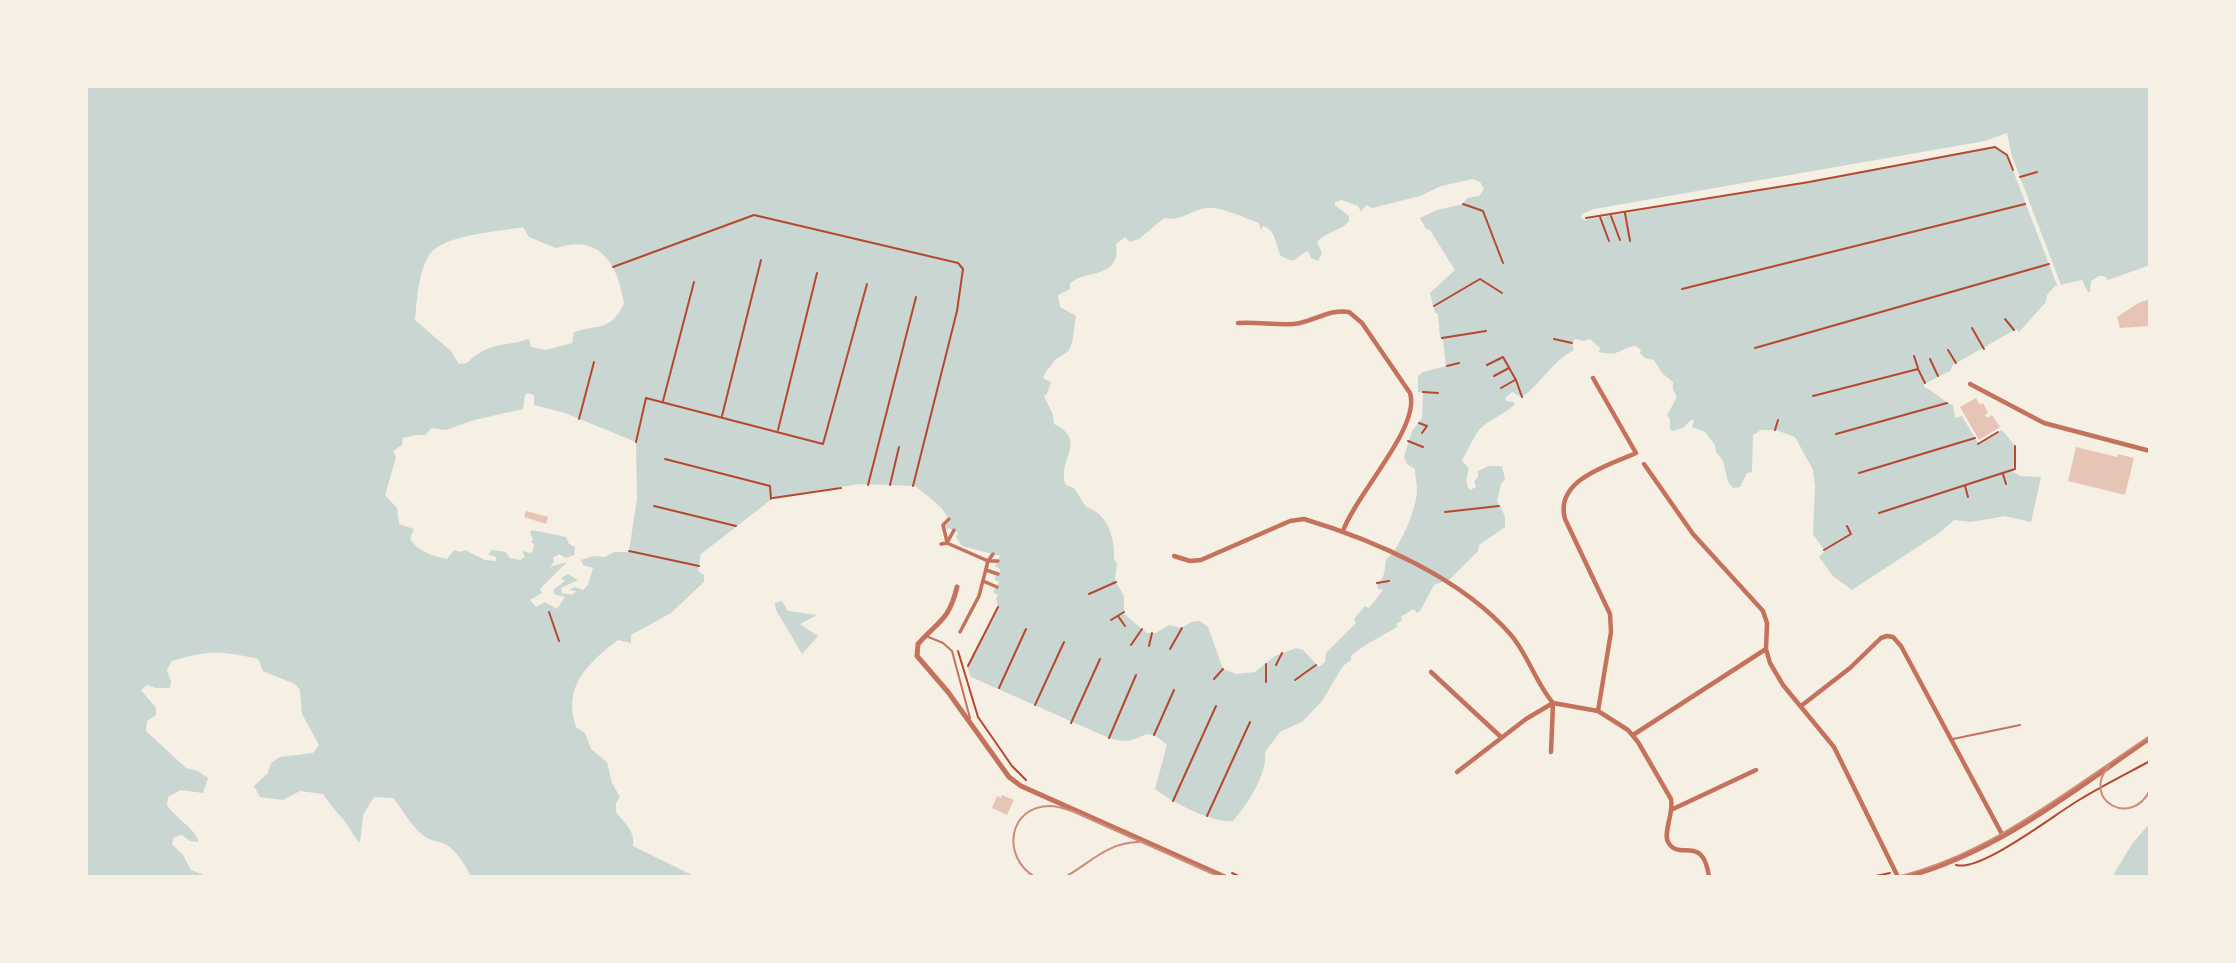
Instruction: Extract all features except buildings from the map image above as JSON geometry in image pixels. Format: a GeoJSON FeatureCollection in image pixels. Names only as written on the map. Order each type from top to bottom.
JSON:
{"type":"FeatureCollection","features":[{"type":"Feature","properties":{"kind":"street"},"geometry":{"type":"LineString","coordinates":[[1238,323],[1254,321],[1294,324],[1324,314],[1349,313],[1362,323],[1410,393],[1412,402],[1407,425],[1353,510],[1343,531]]}},
{"type":"Feature","properties":{"kind":"street"},"geometry":{"type":"LineString","coordinates":[[1593,378],[1636,453],[1591,472],[1569,491],[1563,502],[1566,519],[1610,614],[1611,632],[1598,711]]}},
{"type":"Feature","properties":{"kind":"street"},"geometry":{"type":"LineString","coordinates":[[1970,384],[2044,423],[2150,451]]}},
{"type":"Feature","properties":{"kind":"street"},"geometry":{"type":"LineString","coordinates":[[1644,464],[1693,534],[1763,611],[1767,623],[1766,649],[1775,673],[1834,747],[1898,877]]}},
{"type":"Feature","properties":{"kind":"street"},"geometry":{"type":"LineString","coordinates":[[947,543],[943,525],[949,519]]}},
{"type":"Feature","properties":{"kind":"street"},"geometry":{"type":"LineString","coordinates":[[1174,556],[1190,561],[1200,560],[1298,519],[1381,545],[1462,591],[1508,632],[1553,703],[1551,752]]}},
{"type":"Feature","properties":{"kind":"street"},"geometry":{"type":"LineString","coordinates":[[947,543],[954,530]]}},
{"type":"Feature","properties":{"kind":"street"},"geometry":{"type":"LineString","coordinates":[[941,544],[947,543],[973,552],[988,561],[998,561]]}},
{"type":"Feature","properties":{"kind":"street"},"geometry":{"type":"LineString","coordinates":[[961,632],[979,596],[988,561],[993,554]]}},
{"type":"Feature","properties":{"kind":"street"},"geometry":{"type":"LineString","coordinates":[[986,570],[998,574]]}},
{"type":"Feature","properties":{"kind":"street"},"geometry":{"type":"LineString","coordinates":[[982,581],[996,587]]}},
{"type":"Feature","properties":{"kind":"street"},"geometry":{"type":"LineString","coordinates":[[957,587],[950,610],[918,644],[917,656],[935,675],[1013,781],[1227,875]]}},
{"type":"Feature","properties":{"kind":"street"},"geometry":{"type":"LineString","coordinates":[[1801,706],[1850,668],[1881,638],[1890,636],[1898,642],[2003,836]]}},
{"type":"Feature","properties":{"kind":"street"},"geometry":{"type":"LineString","coordinates":[[1633,735],[1766,649]]}},
{"type":"Feature","properties":{"kind":"street"},"geometry":{"type":"LineString","coordinates":[[1431,672],[1501,737]]}},
{"type":"Feature","properties":{"kind":"street"},"geometry":{"type":"LineString","coordinates":[[1457,772],[1501,737],[1553,703],[1598,711],[1633,735],[1667,791],[1672,809],[1667,830],[1668,841],[1675,848],[1701,854],[1709,877]]}},
{"type":"Feature","properties":{"kind":"street"},"geometry":{"type":"LineString","coordinates":[[1905,877],[1954,860],[2003,836],[2150,738]]}},
{"type":"Feature","properties":{"kind":"street"},"geometry":{"type":"LineString","coordinates":[[1672,809],[1756,770]]}},
{"type":"Feature","properties":{"kind":"lane"},"geometry":{"type":"LineString","coordinates":[[926,636],[943,643],[952,651],[972,726]]}},
{"type":"Feature","properties":{"kind":"lane"},"geometry":{"type":"LineString","coordinates":[[1952,740],[2020,726]]}},
{"type":"Feature","properties":{"kind":"path"},"geometry":{"type":"LineString","coordinates":[[1586,218],[1809,182],[1995,147],[2007,155],[2013,170]]}},
{"type":"Feature","properties":{"kind":"path"},"geometry":{"type":"LineString","coordinates":[[2020,177],[2037,172]]}},
{"type":"Feature","properties":{"kind":"path"},"geometry":{"type":"LineString","coordinates":[[1463,204],[1483,211],[1503,262]]}},
{"type":"Feature","properties":{"kind":"path"},"geometry":{"type":"LineString","coordinates":[[1682,289],[2025,204]]}},
{"type":"Feature","properties":{"kind":"path"},"geometry":{"type":"LineString","coordinates":[[1625,212],[1630,241]]}},
{"type":"Feature","properties":{"kind":"path"},"geometry":{"type":"LineString","coordinates":[[613,267],[754,215],[958,263],[963,269],[957,311],[913,486]]}},
{"type":"Feature","properties":{"kind":"path"},"geometry":{"type":"LineString","coordinates":[[1610,215],[1620,240]]}},
{"type":"Feature","properties":{"kind":"path"},"geometry":{"type":"LineString","coordinates":[[1599,216],[1609,241]]}},
{"type":"Feature","properties":{"kind":"path"},"geometry":{"type":"LineString","coordinates":[[722,417],[761,260]]}},
{"type":"Feature","properties":{"kind":"path"},"geometry":{"type":"LineString","coordinates":[[1755,348],[2049,264]]}},
{"type":"Feature","properties":{"kind":"path"},"geometry":{"type":"LineString","coordinates":[[778,431],[817,274]]}},
{"type":"Feature","properties":{"kind":"path"},"geometry":{"type":"LineString","coordinates":[[1434,306],[1480,279],[1502,293]]}},
{"type":"Feature","properties":{"kind":"path"},"geometry":{"type":"LineString","coordinates":[[663,402],[694,282]]}},
{"type":"Feature","properties":{"kind":"path"},"geometry":{"type":"LineString","coordinates":[[636,442],[646,398],[823,444],[867,284]]}},
{"type":"Feature","properties":{"kind":"path"},"geometry":{"type":"LineString","coordinates":[[868,485],[916,297]]}},
{"type":"Feature","properties":{"kind":"path"},"geometry":{"type":"LineString","coordinates":[[2005,318],[2014,330]]}},
{"type":"Feature","properties":{"kind":"path"},"geometry":{"type":"LineString","coordinates":[[1972,328],[1984,349]]}},
{"type":"Feature","properties":{"kind":"path"},"geometry":{"type":"LineString","coordinates":[[1442,338],[1486,331]]}},
{"type":"Feature","properties":{"kind":"path"},"geometry":{"type":"LineString","coordinates":[[1554,340],[1572,343]]}},
{"type":"Feature","properties":{"kind":"path"},"geometry":{"type":"LineString","coordinates":[[1948,350],[1956,363]]}},
{"type":"Feature","properties":{"kind":"path"},"geometry":{"type":"LineString","coordinates":[[1914,355],[1925,383]]}},
{"type":"Feature","properties":{"kind":"path"},"geometry":{"type":"LineString","coordinates":[[1487,365],[1503,356],[1522,397]]}},
{"type":"Feature","properties":{"kind":"path"},"geometry":{"type":"LineString","coordinates":[[1930,359],[1938,376]]}},
{"type":"Feature","properties":{"kind":"path"},"geometry":{"type":"LineString","coordinates":[[579,419],[594,362]]}},
{"type":"Feature","properties":{"kind":"path"},"geometry":{"type":"LineString","coordinates":[[1447,366],[1459,363]]}},
{"type":"Feature","properties":{"kind":"path"},"geometry":{"type":"LineString","coordinates":[[1494,376],[1509,368]]}},
{"type":"Feature","properties":{"kind":"path"},"geometry":{"type":"LineString","coordinates":[[1813,396],[1918,369]]}},
{"type":"Feature","properties":{"kind":"path"},"geometry":{"type":"LineString","coordinates":[[1501,388],[1516,380]]}},
{"type":"Feature","properties":{"kind":"path"},"geometry":{"type":"LineString","coordinates":[[1423,392],[1438,393]]}},
{"type":"Feature","properties":{"kind":"path"},"geometry":{"type":"LineString","coordinates":[[1836,434],[1947,403]]}},
{"type":"Feature","properties":{"kind":"path"},"geometry":{"type":"LineString","coordinates":[[1774,430],[1778,420]]}},
{"type":"Feature","properties":{"kind":"path"},"geometry":{"type":"LineString","coordinates":[[1419,422],[1427,426],[1422,433]]}},
{"type":"Feature","properties":{"kind":"path"},"geometry":{"type":"LineString","coordinates":[[1978,444],[1998,432]]}},
{"type":"Feature","properties":{"kind":"path"},"geometry":{"type":"LineString","coordinates":[[1859,473],[1975,438]]}},
{"type":"Feature","properties":{"kind":"path"},"geometry":{"type":"LineString","coordinates":[[1408,441],[1423,447]]}},
{"type":"Feature","properties":{"kind":"path"},"geometry":{"type":"LineString","coordinates":[[1879,513],[2015,469],[2015,446]]}},
{"type":"Feature","properties":{"kind":"path"},"geometry":{"type":"LineString","coordinates":[[890,485],[899,447]]}},
{"type":"Feature","properties":{"kind":"path"},"geometry":{"type":"LineString","coordinates":[[665,459],[770,486],[772,498],[841,488]]}},
{"type":"Feature","properties":{"kind":"path"},"geometry":{"type":"LineString","coordinates":[[2003,473],[2006,484]]}},
{"type":"Feature","properties":{"kind":"path"},"geometry":{"type":"LineString","coordinates":[[1965,485],[1968,497]]}},
{"type":"Feature","properties":{"kind":"path"},"geometry":{"type":"LineString","coordinates":[[654,506],[736,526]]}},
{"type":"Feature","properties":{"kind":"path"},"geometry":{"type":"LineString","coordinates":[[1445,512],[1499,506]]}},
{"type":"Feature","properties":{"kind":"path"},"geometry":{"type":"LineString","coordinates":[[1824,550],[1852,535],[1847,526]]}},
{"type":"Feature","properties":{"kind":"path"},"geometry":{"type":"LineString","coordinates":[[629,551],[699,566]]}},
{"type":"Feature","properties":{"kind":"path"},"geometry":{"type":"LineString","coordinates":[[1377,583],[1389,581]]}},
{"type":"Feature","properties":{"kind":"path"},"geometry":{"type":"LineString","coordinates":[[1089,594],[1116,582]]}},
{"type":"Feature","properties":{"kind":"path"},"geometry":{"type":"LineString","coordinates":[[968,666],[998,607]]}},
{"type":"Feature","properties":{"kind":"path"},"geometry":{"type":"LineString","coordinates":[[549,612],[559,641]]}},
{"type":"Feature","properties":{"kind":"path"},"geometry":{"type":"LineString","coordinates":[[1111,620],[1124,612]]}},
{"type":"Feature","properties":{"kind":"path"},"geometry":{"type":"LineString","coordinates":[[1117,615],[1125,626]]}},
{"type":"Feature","properties":{"kind":"path"},"geometry":{"type":"LineString","coordinates":[[1170,649],[1182,628]]}},
{"type":"Feature","properties":{"kind":"path"},"geometry":{"type":"LineString","coordinates":[[999,688],[1026,629]]}},
{"type":"Feature","properties":{"kind":"path"},"geometry":{"type":"LineString","coordinates":[[1131,645],[1142,629]]}},
{"type":"Feature","properties":{"kind":"path"},"geometry":{"type":"LineString","coordinates":[[1149,646],[1152,633]]}},
{"type":"Feature","properties":{"kind":"path"},"geometry":{"type":"LineString","coordinates":[[1035,705],[1064,642]]}},
{"type":"Feature","properties":{"kind":"path"},"geometry":{"type":"LineString","coordinates":[[955,647],[962,659],[978,718],[1012,766],[1027,781]]}},
{"type":"Feature","properties":{"kind":"path"},"geometry":{"type":"LineString","coordinates":[[1276,665],[1282,653]]}},
{"type":"Feature","properties":{"kind":"path"},"geometry":{"type":"LineString","coordinates":[[1071,723],[1100,659]]}},
{"type":"Feature","properties":{"kind":"path"},"geometry":{"type":"LineString","coordinates":[[1266,664],[1266,682]]}},
{"type":"Feature","properties":{"kind":"path"},"geometry":{"type":"LineString","coordinates":[[1296,680],[1315,665]]}},
{"type":"Feature","properties":{"kind":"path"},"geometry":{"type":"LineString","coordinates":[[1214,679],[1223,669]]}},
{"type":"Feature","properties":{"kind":"path"},"geometry":{"type":"LineString","coordinates":[[1109,738],[1136,675]]}},
{"type":"Feature","properties":{"kind":"path"},"geometry":{"type":"LineString","coordinates":[[1154,735],[1174,690]]}},
{"type":"Feature","properties":{"kind":"path"},"geometry":{"type":"LineString","coordinates":[[1173,801],[1216,706]]}},
{"type":"Feature","properties":{"kind":"path"},"geometry":{"type":"LineString","coordinates":[[1207,816],[1250,722]]}},
{"type":"Feature","properties":{"kind":"path"},"geometry":{"type":"LineString","coordinates":[[1954,860],[1956,866],[1960,866],[2003,850],[2078,800],[2150,761]]}},
{"type":"Feature","properties":{"kind":"path"},"geometry":{"type":"LineString","coordinates":[[1227,875],[1241,877]]}},
{"type":"Feature","properties":{"kind":"shaded area"},"geometry":{"type":"Polygon","coordinates":[[[86,86],[2150,86],[2150,265],[2108,280],[2099,276],[2091,281],[2090,292],[2082,280],[2055,286],[2047,295],[2046,302],[2019,332],[2016,329],[1953,365],[1950,371],[1924,384],[1924,387],[1953,405],[1955,418],[1962,416],[1978,443],[2002,430],[2015,446],[2013,472],[2020,476],[2041,477],[2031,522],[2005,516],[1971,522],[1954,520],[1939,533],[1852,590],[1833,576],[1819,557],[1825,551],[1813,534],[1813,470],[1795,437],[1776,430],[1761,430],[1753,435],[1752,472],[1747,473],[1740,487],[1733,488],[1728,482],[1723,461],[1716,452],[1715,445],[1705,432],[1692,427],[1694,420],[1683,428],[1672,431],[1670,428],[1667,415],[1676,394],[1673,382],[1662,373],[1654,360],[1645,358],[1636,346],[1616,353],[1606,353],[1599,352],[1600,348],[1590,339],[1575,339],[1572,343],[1574,350],[1559,360],[1529,392],[1522,397],[1512,392],[1505,398],[1515,404],[1479,430],[1462,460],[1469,469],[1466,480],[1470,490],[1476,487],[1474,482],[1478,471],[1489,466],[1502,466],[1505,479],[1497,501],[1505,516],[1505,527],[1479,545],[1478,551],[1450,579],[1434,585],[1420,611],[1417,613],[1413,609],[1401,617],[1402,620],[1396,624],[1398,626],[1351,656],[1351,660],[1343,666],[1322,701],[1303,721],[1280,732],[1265,752],[1263,769],[1255,788],[1233,821],[1203,815],[1155,789],[1167,745],[1154,736],[1149,734],[1126,741],[1109,738],[971,677],[967,665],[998,607],[998,595],[993,592],[999,582],[994,579],[1001,570],[995,566],[1000,556],[962,546],[956,537],[958,533],[949,528],[947,530],[945,526],[951,520],[937,503],[915,486],[860,484],[773,498],[701,554],[698,571],[704,575],[704,582],[671,613],[631,635],[631,643],[618,640],[607,648],[588,666],[575,687],[573,712],[576,727],[585,733],[591,749],[607,762],[612,783],[620,797],[616,803],[616,812],[631,831],[633,846],[696,877],[470,877],[464,863],[452,849],[419,832],[393,798],[374,797],[363,815],[360,843],[323,794],[300,791],[283,800],[260,797],[254,786],[268,773],[271,763],[280,757],[313,753],[319,745],[302,714],[300,690],[295,684],[263,671],[258,659],[215,653],[172,661],[167,670],[171,681],[170,688],[147,685],[141,690],[156,708],[156,715],[147,721],[146,731],[186,768],[198,771],[208,778],[203,793],[181,790],[168,797],[167,805],[199,842],[190,841],[182,835],[174,837],[172,844],[183,855],[191,870],[203,877],[86,877],[86,86]],[[1473,179],[1441,186],[1420,196],[1372,208],[1366,205],[1361,212],[1358,206],[1342,200],[1335,202],[1335,205],[1349,216],[1349,221],[1317,242],[1322,253],[1318,261],[1311,258],[1308,251],[1294,260],[1281,256],[1268,228],[1263,226],[1261,230],[1259,223],[1225,211],[1206,208],[1181,217],[1164,218],[1139,239],[1130,242],[1125,237],[1116,244],[1116,255],[1108,269],[1076,279],[1070,284],[1070,289],[1058,295],[1060,307],[1076,316],[1073,338],[1069,350],[1055,360],[1043,378],[1051,382],[1044,396],[1054,424],[1064,430],[1071,444],[1065,467],[1066,485],[1074,488],[1086,507],[1100,515],[1109,528],[1114,560],[1117,563],[1115,580],[1124,596],[1124,614],[1147,633],[1156,633],[1169,625],[1182,628],[1191,622],[1200,621],[1208,627],[1223,669],[1237,674],[1255,672],[1275,656],[1296,648],[1303,650],[1319,667],[1325,662],[1326,653],[1356,623],[1354,619],[1365,606],[1369,608],[1383,590],[1378,589],[1377,584],[1384,574],[1387,558],[1397,547],[1406,528],[1416,498],[1415,469],[1407,464],[1404,457],[1412,431],[1422,418],[1423,393],[1418,392],[1418,376],[1446,366],[1438,314],[1435,313],[1430,293],[1455,270],[1420,218],[1437,210],[1463,204],[1467,198],[1479,196],[1484,189],[1480,182],[1473,179]],[[523,227],[446,242],[436,248],[425,262],[415,320],[451,351],[459,364],[467,363],[489,348],[529,339],[531,347],[546,350],[572,343],[574,332],[609,323],[624,304],[617,276],[604,255],[584,245],[571,244],[556,248],[529,237],[523,227]],[[525,395],[523,409],[474,420],[446,430],[431,428],[426,435],[403,438],[402,445],[393,451],[396,457],[385,495],[397,508],[399,524],[414,529],[410,538],[413,543],[425,552],[442,558],[447,559],[454,550],[465,550],[485,560],[496,561],[496,557],[488,554],[492,550],[506,552],[510,558],[520,560],[525,557],[522,551],[533,551],[532,530],[566,537],[569,544],[575,547],[574,555],[566,558],[559,554],[553,558],[554,562],[550,567],[567,562],[540,589],[542,593],[530,600],[536,607],[545,602],[557,609],[565,597],[554,594],[553,590],[565,581],[561,578],[568,574],[578,580],[561,588],[562,593],[572,595],[576,591],[569,590],[575,587],[583,590],[588,585],[593,568],[583,565],[581,560],[593,556],[605,557],[614,552],[629,552],[637,498],[636,442],[565,413],[534,405],[534,395],[525,395]]]}},
{"type":"Feature","properties":{"kind":"shaded area"},"geometry":{"type":"Polygon","coordinates":[[[782,601],[788,611],[817,615],[800,624],[818,636],[802,654],[776,610],[775,603],[782,601]]]}},
{"type":"Feature","properties":{"kind":"shaded area"},"geometry":{"type":"Polygon","coordinates":[[[2150,823],[2150,877],[2112,877],[2132,844],[2150,823]]]}},
{"type":"Feature","properties":{"kind":"pier"},"geometry":{"type":"Polygon","coordinates":[[[2007,133],[2012,156],[2061,285],[2057,285],[2007,155],[1995,147],[1809,182],[1585,220],[1581,218],[1582,214],[1594,209],[1985,141],[2007,133]]]}},
{"type":"Feature","properties":{"kind":"tram line"},"geometry":{"type":"LineString","coordinates":[[1896,877],[1931,867],[1997,836],[2029,818],[2150,736]]}},
{"type":"Feature","properties":{"kind":"tram line"},"geometry":{"type":"LineString","coordinates":[[2109,765],[2102,778],[2101,789],[2104,799],[2112,805],[2132,807],[2142,801],[2150,790]]}},
{"type":"Feature","properties":{"kind":"tram line"},"geometry":{"type":"LineString","coordinates":[[1035,877],[1024,868],[1017,857],[1014,834],[1025,814],[1036,808],[1050,806],[1072,811],[1220,877]]}},
{"type":"Feature","properties":{"kind":"tram line"},"geometry":{"type":"LineString","coordinates":[[1065,877],[1109,849],[1139,842]]}}]}
